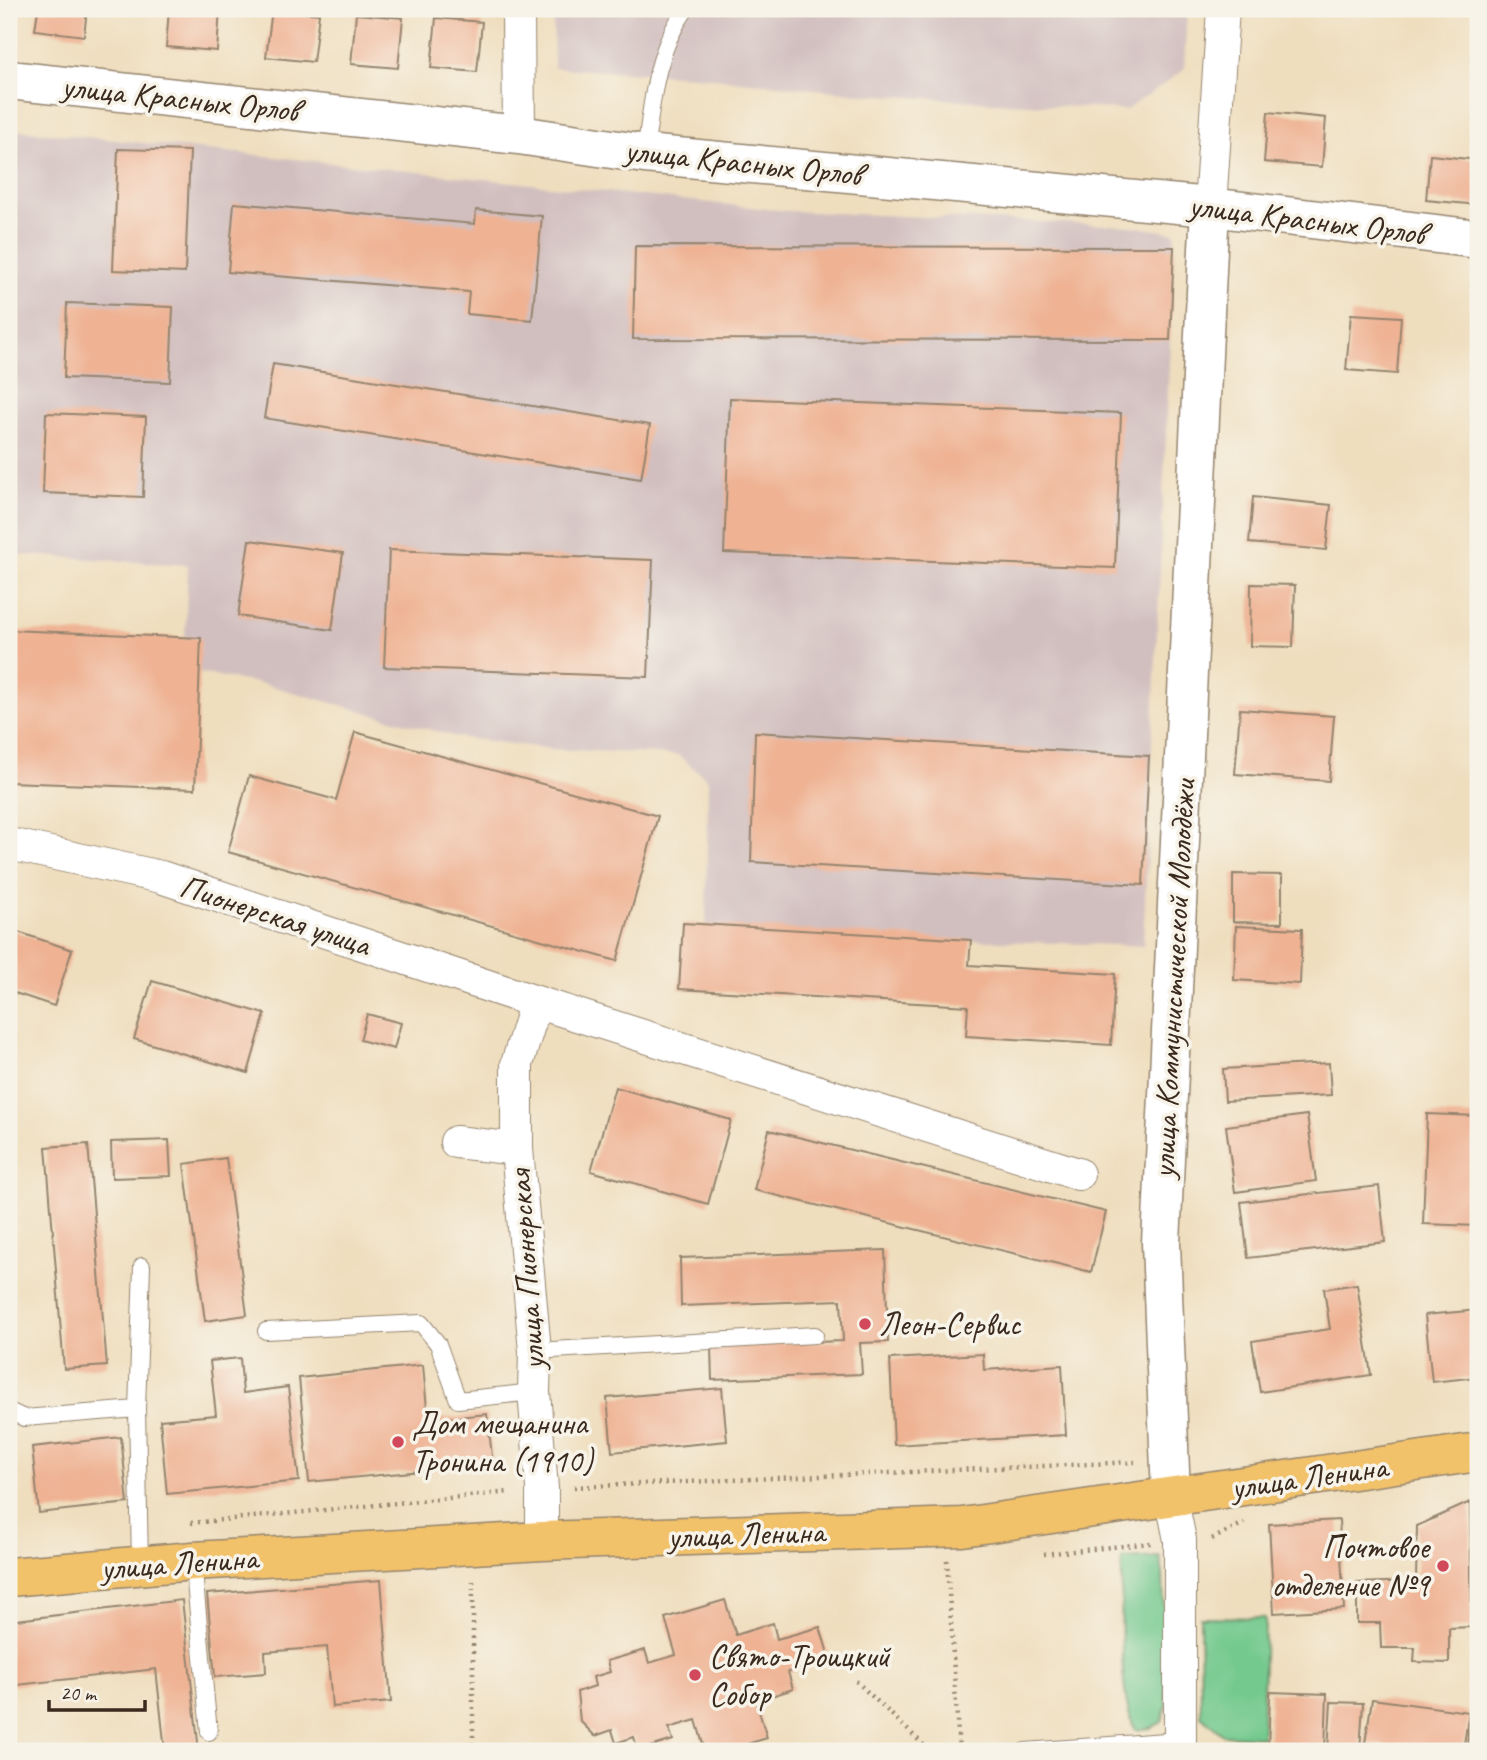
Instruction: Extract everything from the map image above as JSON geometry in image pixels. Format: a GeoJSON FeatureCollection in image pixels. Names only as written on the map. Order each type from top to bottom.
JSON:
{"type":"FeatureCollection","features":[{"type":"Feature","properties":{"kind":"main road","name":"улица Ленина"},"geometry":{"type":"LineString","coordinates":[[9,1577],[193,1561],[542,1541],[962,1527],[1169,1479],[1478,1452]]}},
{"type":"Feature","properties":{"kind":"street"},"geometry":{"type":"LineString","coordinates":[[518,9],[519,135]]}},
{"type":"Feature","properties":{"kind":"street"},"geometry":{"type":"LineString","coordinates":[[1210,206],[1223,9]]}},
{"type":"Feature","properties":{"kind":"street","name":"улица Красных Орлов"},"geometry":{"type":"LineString","coordinates":[[9,80],[519,135],[645,154],[1210,206],[1478,239]]}},
{"type":"Feature","properties":{"kind":"street","name":"улица Коммунистической Молодёжи"},"geometry":{"type":"LineString","coordinates":[[1180,1746],[1180,1540],[1169,1479],[1161,1243],[1210,206]]}},
{"type":"Feature","properties":{"kind":"street","name":"Пионерская улица"},"geometry":{"type":"LineString","coordinates":[[9,844],[161,877],[536,1002],[1078,1174]]}},
{"type":"Feature","properties":{"kind":"street","name":"улица Пионерская"},"geometry":{"type":"LineString","coordinates":[[536,1002],[517,1065],[517,1149],[535,1351],[534,1392],[542,1488],[542,1541]]}},
{"type":"Feature","properties":{"kind":"street"},"geometry":{"type":"LineString","coordinates":[[456,1142],[517,1149]]}},
{"type":"Feature","properties":{"kind":"lane"},"geometry":{"type":"LineString","coordinates":[[645,154],[655,77],[670,30],[686,9]]}},
{"type":"Feature","properties":{"kind":"lane"},"geometry":{"type":"LineString","coordinates":[[140,1566],[137,1409],[142,1266]]}},
{"type":"Feature","properties":{"kind":"lane"},"geometry":{"type":"LineString","coordinates":[[266,1331],[421,1323],[438,1344],[458,1400],[534,1392]]}},
{"type":"Feature","properties":{"kind":"lane"},"geometry":{"type":"LineString","coordinates":[[535,1351],[815,1335]]}},
{"type":"Feature","properties":{"kind":"lane"},"geometry":{"type":"LineString","coordinates":[[9,1410],[24,1418],[137,1409]]}},
{"type":"Feature","properties":{"kind":"lane"},"geometry":{"type":"LineString","coordinates":[[193,1561],[209,1732]]}},
{"type":"Feature","properties":{"kind":"lane"},"geometry":{"type":"LineString","coordinates":[[1025,1751],[1180,1746]]}},
{"type":"Feature","properties":{"kind":"path"},"geometry":{"type":"LineString","coordinates":[[139,1528],[542,1488],[1169,1479]]}},
{"type":"Feature","properties":{"kind":"path"},"geometry":{"type":"LineString","coordinates":[[947,1558],[959,1751]]}},
{"type":"Feature","properties":{"kind":"path"},"geometry":{"type":"LineString","coordinates":[[473,1576],[473,1751]]}},
{"type":"Feature","properties":{"kind":"path"},"geometry":{"type":"LineString","coordinates":[[856,1681],[930,1751]]}},
{"type":"Feature","properties":{"kind":"shaded area"},"geometry":{"type":"Polygon","coordinates":[[[553,9],[1187,9],[1184,70],[1126,110],[861,94],[695,76],[554,68],[553,9]]]}},
{"type":"Feature","properties":{"kind":"shaded area"},"geometry":{"type":"Polygon","coordinates":[[[9,129],[788,211],[1131,226],[1175,233],[1143,946],[971,940],[706,925],[708,780],[678,755],[552,749],[457,737],[263,684],[199,673],[201,638],[185,637],[188,565],[9,554],[12,319],[9,318],[9,129]]]}},
{"type":"Feature","properties":{"kind":"green space"},"geometry":{"type":"Polygon","coordinates":[[[1160,1557],[1163,1574],[1166,1707],[1162,1722],[1151,1728],[1136,1730],[1130,1716],[1123,1673],[1122,1559],[1160,1557]]]}},
{"type":"Feature","properties":{"kind":"green space"},"geometry":{"type":"Polygon","coordinates":[[[1200,1617],[1265,1618],[1262,1737],[1223,1735],[1201,1716],[1200,1617]]]}},
{"type":"Feature","properties":{"kind":"building"},"geometry":{"type":"Polygon","coordinates":[[[38,9],[87,9],[84,36],[35,30],[38,9]]]}},
{"type":"Feature","properties":{"kind":"building"},"geometry":{"type":"Polygon","coordinates":[[[169,9],[220,9],[217,51],[166,47],[169,9]]]}},
{"type":"Feature","properties":{"kind":"building"},"geometry":{"type":"Polygon","coordinates":[[[272,9],[319,14],[313,62],[266,57],[272,9]]]}},
{"type":"Feature","properties":{"kind":"building"},"geometry":{"type":"Polygon","coordinates":[[[356,14],[403,18],[398,68],[351,64],[356,14]]]}},
{"type":"Feature","properties":{"kind":"building"},"geometry":{"type":"Polygon","coordinates":[[[436,18],[482,22],[477,72],[431,68],[436,18]]]}},
{"type":"Feature","properties":{"kind":"building"},"geometry":{"type":"Polygon","coordinates":[[[1268,112],[1326,118],[1322,167],[1264,162],[1268,112]]]}},
{"type":"Feature","properties":{"kind":"building"},"geometry":{"type":"Polygon","coordinates":[[[118,149],[190,151],[185,273],[113,270],[118,149]]]}},
{"type":"Feature","properties":{"kind":"building"},"geometry":{"type":"Polygon","coordinates":[[[1430,155],[1478,160],[1478,205],[1426,200],[1430,155]]]}},
{"type":"Feature","properties":{"kind":"building"},"geometry":{"type":"Polygon","coordinates":[[[234,203],[475,224],[476,210],[542,216],[532,320],[467,314],[469,292],[228,272],[234,203]]]}},
{"type":"Feature","properties":{"kind":"building"},"geometry":{"type":"Polygon","coordinates":[[[635,246],[1174,247],[1170,340],[633,339],[635,246]]]}},
{"type":"Feature","properties":{"kind":"building"},"geometry":{"type":"Polygon","coordinates":[[[67,303],[173,307],[170,382],[64,378],[67,303]]]}},
{"type":"Feature","properties":{"kind":"building"},"geometry":{"type":"Polygon","coordinates":[[[1351,314],[1401,317],[1397,374],[1346,370],[1351,314]]]}},
{"type":"Feature","properties":{"kind":"building"},"geometry":{"type":"Polygon","coordinates":[[[273,364],[650,425],[641,479],[264,418],[273,364]]]}},
{"type":"Feature","properties":{"kind":"building"},"geometry":{"type":"Polygon","coordinates":[[[730,398],[1121,413],[1115,568],[724,553],[730,398]]]}},
{"type":"Feature","properties":{"kind":"building"},"geometry":{"type":"Polygon","coordinates":[[[46,413],[146,417],[143,497],[43,493],[46,413]]]}},
{"type":"Feature","properties":{"kind":"building"},"geometry":{"type":"Polygon","coordinates":[[[1253,497],[1331,505],[1326,550],[1249,543],[1253,497]]]}},
{"type":"Feature","properties":{"kind":"building"},"geometry":{"type":"Polygon","coordinates":[[[249,540],[343,553],[332,630],[238,616],[249,540]]]}},
{"type":"Feature","properties":{"kind":"building"},"geometry":{"type":"Polygon","coordinates":[[[389,550],[653,560],[648,677],[384,667],[389,550]]]}},
{"type":"Feature","properties":{"kind":"building"},"geometry":{"type":"Polygon","coordinates":[[[1251,584],[1295,585],[1293,647],[1250,646],[1251,584]]]}},
{"type":"Feature","properties":{"kind":"building"},"geometry":{"type":"Polygon","coordinates":[[[9,630],[201,638],[195,789],[9,782],[9,630]]]}},
{"type":"Feature","properties":{"kind":"building"},"geometry":{"type":"Polygon","coordinates":[[[1240,709],[1334,716],[1329,781],[1235,774],[1240,709]]]}},
{"type":"Feature","properties":{"kind":"building"},"geometry":{"type":"Polygon","coordinates":[[[355,732],[658,816],[617,961],[228,852],[249,776],[336,800],[355,732]]]}},
{"type":"Feature","properties":{"kind":"building"},"geometry":{"type":"Polygon","coordinates":[[[755,732],[1149,756],[1143,885],[751,862],[755,732]]]}},
{"type":"Feature","properties":{"kind":"building"},"geometry":{"type":"Polygon","coordinates":[[[1233,874],[1282,875],[1282,923],[1233,922],[1233,874]]]}},
{"type":"Feature","properties":{"kind":"building"},"geometry":{"type":"Polygon","coordinates":[[[683,923],[971,940],[969,965],[1115,974],[1111,1045],[966,1036],[968,1006],[679,989],[683,923]]]}},
{"type":"Feature","properties":{"kind":"building"},"geometry":{"type":"Polygon","coordinates":[[[1236,926],[1302,929],[1300,984],[1234,980],[1236,926]]]}},
{"type":"Feature","properties":{"kind":"building"},"geometry":{"type":"Polygon","coordinates":[[[12,930],[72,950],[54,1006],[9,991],[9,941],[12,930]]]}},
{"type":"Feature","properties":{"kind":"building"},"geometry":{"type":"Polygon","coordinates":[[[152,981],[265,1014],[248,1073],[134,1039],[152,981]]]}},
{"type":"Feature","properties":{"kind":"building"},"geometry":{"type":"Polygon","coordinates":[[[367,1014],[401,1023],[394,1049],[360,1040],[367,1014]]]}},
{"type":"Feature","properties":{"kind":"building"},"geometry":{"type":"Polygon","coordinates":[[[1329,1063],[1331,1095],[1225,1101],[1223,1069],[1329,1063]]]}},
{"type":"Feature","properties":{"kind":"building"},"geometry":{"type":"Polygon","coordinates":[[[615,1087],[731,1120],[708,1204],[591,1171],[615,1087]]]}},
{"type":"Feature","properties":{"kind":"building"},"geometry":{"type":"Polygon","coordinates":[[[1427,1114],[1478,1116],[1478,1226],[1423,1224],[1427,1114]]]}},
{"type":"Feature","properties":{"kind":"building"},"geometry":{"type":"Polygon","coordinates":[[[1307,1115],[1316,1181],[1235,1192],[1226,1126],[1307,1115]]]}},
{"type":"Feature","properties":{"kind":"building"},"geometry":{"type":"Polygon","coordinates":[[[769,1130],[1106,1212],[1091,1272],[754,1190],[769,1130]]]}},
{"type":"Feature","properties":{"kind":"building"},"geometry":{"type":"Polygon","coordinates":[[[169,1140],[171,1176],[112,1178],[111,1142],[169,1140]]]}},
{"type":"Feature","properties":{"kind":"building"},"geometry":{"type":"Polygon","coordinates":[[[88,1144],[107,1366],[64,1369],[46,1147],[88,1144]]]}},
{"type":"Feature","properties":{"kind":"building"},"geometry":{"type":"Polygon","coordinates":[[[226,1158],[247,1315],[205,1321],[184,1164],[226,1158]]]}},
{"type":"Feature","properties":{"kind":"building"},"geometry":{"type":"Polygon","coordinates":[[[1379,1186],[1385,1242],[1248,1258],[1241,1202],[1379,1186]]]}},
{"type":"Feature","properties":{"kind":"building","name":"Леон-Сервис"},"geometry":{"type":"Polygon","coordinates":[[[885,1250],[888,1342],[860,1343],[862,1374],[712,1380],[711,1346],[843,1341],[841,1300],[681,1306],[680,1258],[885,1250]]]}},
{"type":"Feature","properties":{"kind":"building"},"geometry":{"type":"Polygon","coordinates":[[[1357,1284],[1371,1375],[1260,1392],[1252,1341],[1330,1329],[1324,1289],[1357,1284]]]}},
{"type":"Feature","properties":{"kind":"building"},"geometry":{"type":"Polygon","coordinates":[[[1478,1310],[1478,1377],[1432,1382],[1425,1315],[1478,1310]]]}},
{"type":"Feature","properties":{"kind":"building"},"geometry":{"type":"Polygon","coordinates":[[[983,1354],[984,1370],[1062,1365],[1066,1435],[894,1445],[890,1359],[983,1354]]]}},
{"type":"Feature","properties":{"kind":"building"},"geometry":{"type":"Polygon","coordinates":[[[240,1358],[243,1393],[288,1387],[299,1481],[167,1494],[160,1420],[216,1415],[210,1361],[240,1358]]]}},
{"type":"Feature","properties":{"kind":"building","name":"Дом мещанина Тронина (1910)"},"geometry":{"type":"Polygon","coordinates":[[[423,1365],[428,1420],[487,1414],[493,1464],[309,1482],[299,1378],[423,1365]]]}},
{"type":"Feature","properties":{"kind":"building"},"geometry":{"type":"Polygon","coordinates":[[[722,1388],[727,1441],[612,1452],[607,1398],[722,1388]]]}},
{"type":"Feature","properties":{"kind":"building"},"geometry":{"type":"Polygon","coordinates":[[[121,1437],[128,1503],[39,1513],[32,1447],[121,1437]]]}},
{"type":"Feature","properties":{"kind":"building"},"geometry":{"type":"Polygon","coordinates":[[[1470,1502],[1472,1627],[1449,1628],[1449,1663],[1414,1662],[1415,1648],[1381,1648],[1380,1623],[1357,1623],[1357,1583],[1416,1581],[1417,1526],[1470,1502]]]}},
{"type":"Feature","properties":{"kind":"building"},"geometry":{"type":"Polygon","coordinates":[[[1339,1520],[1344,1609],[1274,1613],[1269,1524],[1339,1520]]]}},
{"type":"Feature","properties":{"kind":"building"},"geometry":{"type":"Polygon","coordinates":[[[381,1580],[391,1702],[332,1707],[327,1647],[265,1652],[266,1673],[215,1677],[207,1594],[381,1580]]]}},
{"type":"Feature","properties":{"kind":"building"},"geometry":{"type":"Polygon","coordinates":[[[182,1600],[199,1751],[165,1751],[156,1669],[9,1686],[9,1621],[182,1600]]]}},
{"type":"Feature","properties":{"kind":"building","name":"Свято-Троицкий Собор"},"geometry":{"type":"Polygon","coordinates":[[[725,1600],[736,1635],[773,1623],[777,1639],[820,1627],[830,1660],[788,1672],[793,1689],[756,1701],[767,1738],[724,1751],[705,1751],[696,1720],[669,1728],[673,1740],[638,1751],[634,1737],[616,1743],[612,1730],[595,1736],[580,1721],[577,1692],[595,1686],[593,1677],[610,1672],[607,1661],[645,1650],[649,1663],[676,1655],[665,1618],[725,1600]]]}},
{"type":"Feature","properties":{"kind":"building"},"geometry":{"type":"Polygon","coordinates":[[[1270,1692],[1327,1694],[1325,1751],[1268,1751],[1270,1692]]]}},
{"type":"Feature","properties":{"kind":"building"},"geometry":{"type":"Polygon","coordinates":[[[1372,1699],[1469,1712],[1463,1751],[1424,1751],[1365,1743],[1372,1699]]]}},
{"type":"Feature","properties":{"kind":"building"},"geometry":{"type":"Polygon","coordinates":[[[1331,1702],[1363,1703],[1360,1751],[1328,1751],[1331,1702]]]}},
{"type":"Feature","properties":{"kind":"building"},"geometry":{"type":"Polygon","coordinates":[[[1469,1718],[1478,1718],[1478,1751],[1467,1751],[1469,1718]]]}},
{"type":"Feature","properties":{"kind":"place","name":"Леон-Сервис"},"geometry":{"type":"Point","coordinates":[865,1324]}},
{"type":"Feature","properties":{"kind":"place","name":"Дом мещанина Тронина (1910)"},"geometry":{"type":"Point","coordinates":[398,1442]}},
{"type":"Feature","properties":{"kind":"place","name":"Почтовое отделение №9"},"geometry":{"type":"Point","coordinates":[1443,1566]}},
{"type":"Feature","properties":{"kind":"place","name":"Свято-Троицкий Собор"},"geometry":{"type":"Point","coordinates":[695,1675]}}]}
